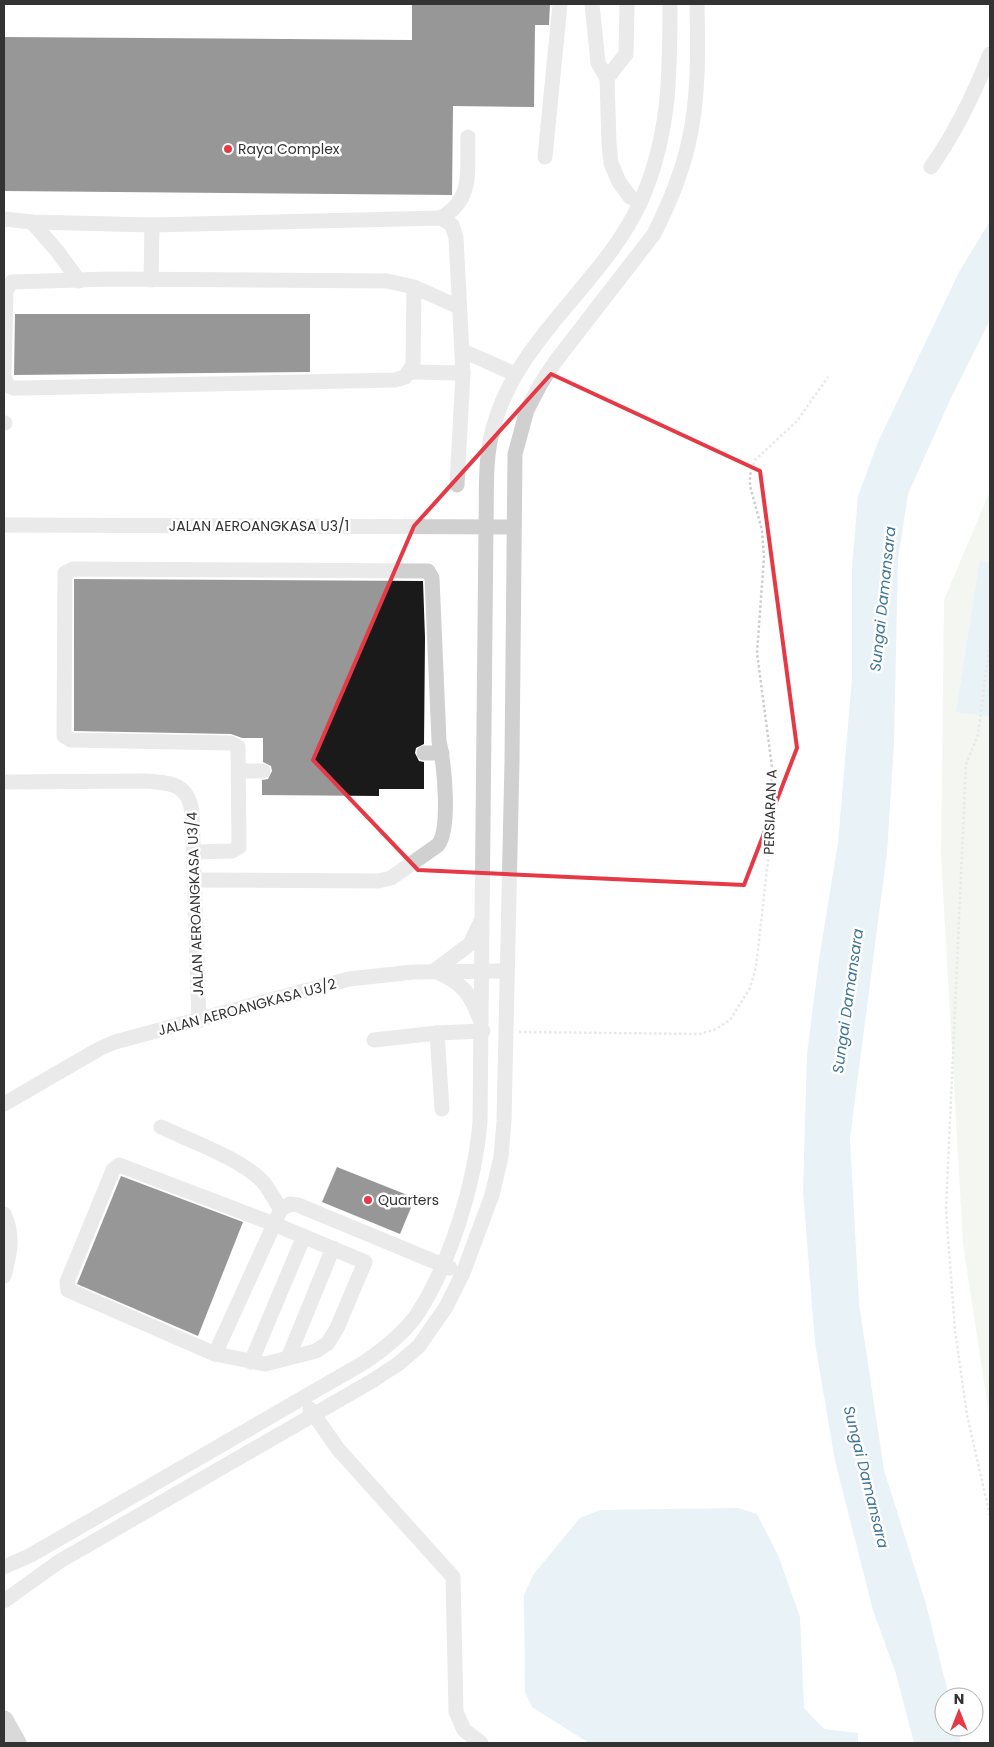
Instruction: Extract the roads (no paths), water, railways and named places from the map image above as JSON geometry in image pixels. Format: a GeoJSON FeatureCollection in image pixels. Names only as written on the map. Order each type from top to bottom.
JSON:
{"type":"FeatureCollection","features":[{"type":"Feature","properties":{"kind":"main road"},"geometry":{"type":"LineString","coordinates":[[4,1720],[17,1743]]}},
{"type":"Feature","properties":{"kind":"street"},"geometry":{"type":"LineString","coordinates":[[544,157],[560,4]]}},
{"type":"Feature","properties":{"kind":"street"},"geometry":{"type":"LineString","coordinates":[[592,4],[598,63],[607,78],[611,163],[619,182],[630,198],[640,202]]}},
{"type":"Feature","properties":{"kind":"street"},"geometry":{"type":"LineString","coordinates":[[607,78],[626,54],[626,4]]}},
{"type":"Feature","properties":{"kind":"street"},"geometry":{"type":"LineString","coordinates":[[4,1567],[31,1555],[156,1481],[336,1380],[391,1344],[416,1316],[442,1265],[469,1188],[478,1152],[483,970],[486,527],[488,471],[493,426],[501,403],[515,374],[611,249],[640,202],[661,145],[668,96],[670,4]]}},
{"type":"Feature","properties":{"kind":"street"},"geometry":{"type":"LineString","coordinates":[[4,1601],[60,1560],[314,1416],[398,1364],[419,1346],[446,1307],[463,1272],[492,1195],[501,1157],[504,1122],[504,1031],[512,761],[515,454],[527,410],[555,362],[654,234],[680,173],[689,144],[695,96],[697,4]]}},
{"type":"Feature","properties":{"kind":"street"},"geometry":{"type":"LineString","coordinates":[[931,167],[947,145],[974,94],[990,54]]}},
{"type":"Feature","properties":{"kind":"street"},"geometry":{"type":"LineString","coordinates":[[4,219],[32,222],[152,225],[441,218],[461,202],[467,188],[468,137]]}},
{"type":"Feature","properties":{"kind":"street"},"geometry":{"type":"LineString","coordinates":[[441,218],[452,225],[456,238],[463,352],[457,485]]}},
{"type":"Feature","properties":{"kind":"street"},"geometry":{"type":"LineString","coordinates":[[32,222],[79,280]]}},
{"type":"Feature","properties":{"kind":"street"},"geometry":{"type":"LineString","coordinates":[[151,280],[152,225]]}},
{"type":"Feature","properties":{"kind":"street"},"geometry":{"type":"LineString","coordinates":[[414,287],[415,356],[410,372],[405,377],[394,380],[24,388],[6,385],[4,376],[6,290],[12,282],[79,280],[387,280],[414,287],[459,308]]}},
{"type":"Feature","properties":{"kind":"street"},"geometry":{"type":"LineString","coordinates":[[463,352],[515,374]]}},
{"type":"Feature","properties":{"kind":"street"},"geometry":{"type":"LineString","coordinates":[[410,372],[463,373]]}},
{"type":"Feature","properties":{"kind":"street","name":"JALAN AEROANGKASA U3/1"},"geometry":{"type":"LineString","coordinates":[[4,525],[514,527]]}},
{"type":"Feature","properties":{"kind":"street"},"geometry":{"type":"LineString","coordinates":[[194,852],[232,851],[239,847],[240,771],[238,747],[231,743],[71,740],[64,736],[64,577],[68,570],[428,571],[432,578],[439,741],[442,753],[444,826],[442,840],[438,845],[391,878],[378,881],[195,880]]}},
{"type":"Feature","properties":{"kind":"street"},"geometry":{"type":"LineString","coordinates":[[424,753],[442,753]]}},
{"type":"Feature","properties":{"kind":"street"},"geometry":{"type":"LineString","coordinates":[[240,771],[262,771]]}},
{"type":"Feature","properties":{"kind":"street","name":"JALAN AEROANGKASA U3/4"},"geometry":{"type":"LineString","coordinates":[[4,782],[146,781],[177,786],[185,792],[190,800],[194,852],[199,1020]]}},
{"type":"Feature","properties":{"kind":"street"},"geometry":{"type":"LineString","coordinates":[[482,1028],[471,997],[454,980],[434,971],[470,944],[483,915]]}},
{"type":"Feature","properties":{"kind":"street","name":"JALAN AEROANGKASA U3/2"},"geometry":{"type":"LineString","coordinates":[[4,1104],[99,1049],[115,1042],[349,979],[434,971],[506,971]]}},
{"type":"Feature","properties":{"kind":"street"},"geometry":{"type":"LineString","coordinates":[[374,1040],[482,1028]]}},
{"type":"Feature","properties":{"kind":"street"},"geometry":{"type":"LineString","coordinates":[[437,1033],[442,1109]]}},
{"type":"Feature","properties":{"kind":"street"},"geometry":{"type":"LineString","coordinates":[[161,1127],[203,1146],[254,1174],[264,1184],[281,1209]]}},
{"type":"Feature","properties":{"kind":"street"},"geometry":{"type":"LineString","coordinates":[[365,1262],[274,1224],[119,1165],[113,1170],[67,1282],[68,1290],[215,1354],[265,1364],[316,1350],[328,1343],[337,1328],[376,1237]]}},
{"type":"Feature","properties":{"kind":"street"},"geometry":{"type":"LineString","coordinates":[[215,1354],[281,1209],[290,1204],[298,1205],[463,1272]]}},
{"type":"Feature","properties":{"kind":"street"},"geometry":{"type":"LineString","coordinates":[[4,1214],[11,1236],[10,1254],[4,1276]]}},
{"type":"Feature","properties":{"kind":"street"},"geometry":{"type":"LineString","coordinates":[[251,1362],[304,1236]]}},
{"type":"Feature","properties":{"kind":"street"},"geometry":{"type":"LineString","coordinates":[[288,1358],[332,1248]]}},
{"type":"Feature","properties":{"kind":"street"},"geometry":{"type":"LineString","coordinates":[[303,1399],[338,1448],[453,1577],[456,1712],[464,1730],[481,1743]]}},
{"type":"Feature","properties":{"kind":"water","name":"Sungai Damansara"},"geometry":{"type":"Polygon","coordinates":[[[990,221],[990,320],[950,400],[908,494],[898,559],[894,744],[887,852],[850,1138],[859,1304],[884,1470],[926,1604],[947,1687],[934,1687],[934,1737],[960,1737],[961,1743],[914,1743],[896,1674],[873,1610],[835,1461],[815,1343],[803,1191],[807,1054],[819,959],[838,843],[852,678],[852,568],[858,496],[878,442],[959,272],[990,221]]]}},
{"type":"Feature","properties":{"kind":"water"},"geometry":{"type":"Polygon","coordinates":[[[980,560],[990,563],[990,716],[956,712],[980,560]]]}},
{"type":"Feature","properties":{"kind":"water"},"geometry":{"type":"Polygon","coordinates":[[[739,1508],[757,1514],[778,1555],[800,1617],[804,1708],[824,1729],[858,1733],[858,1743],[589,1743],[532,1707],[525,1692],[524,1595],[533,1575],[580,1518],[600,1510],[739,1508]]]}},
{"type":"Feature","properties":{"kind":"place","name":"Raya Complex"},"geometry":{"type":"Point","coordinates":[228,149]}},
{"type":"Feature","properties":{"kind":"place","name":"Quarters"},"geometry":{"type":"Point","coordinates":[368,1200]}}]}
